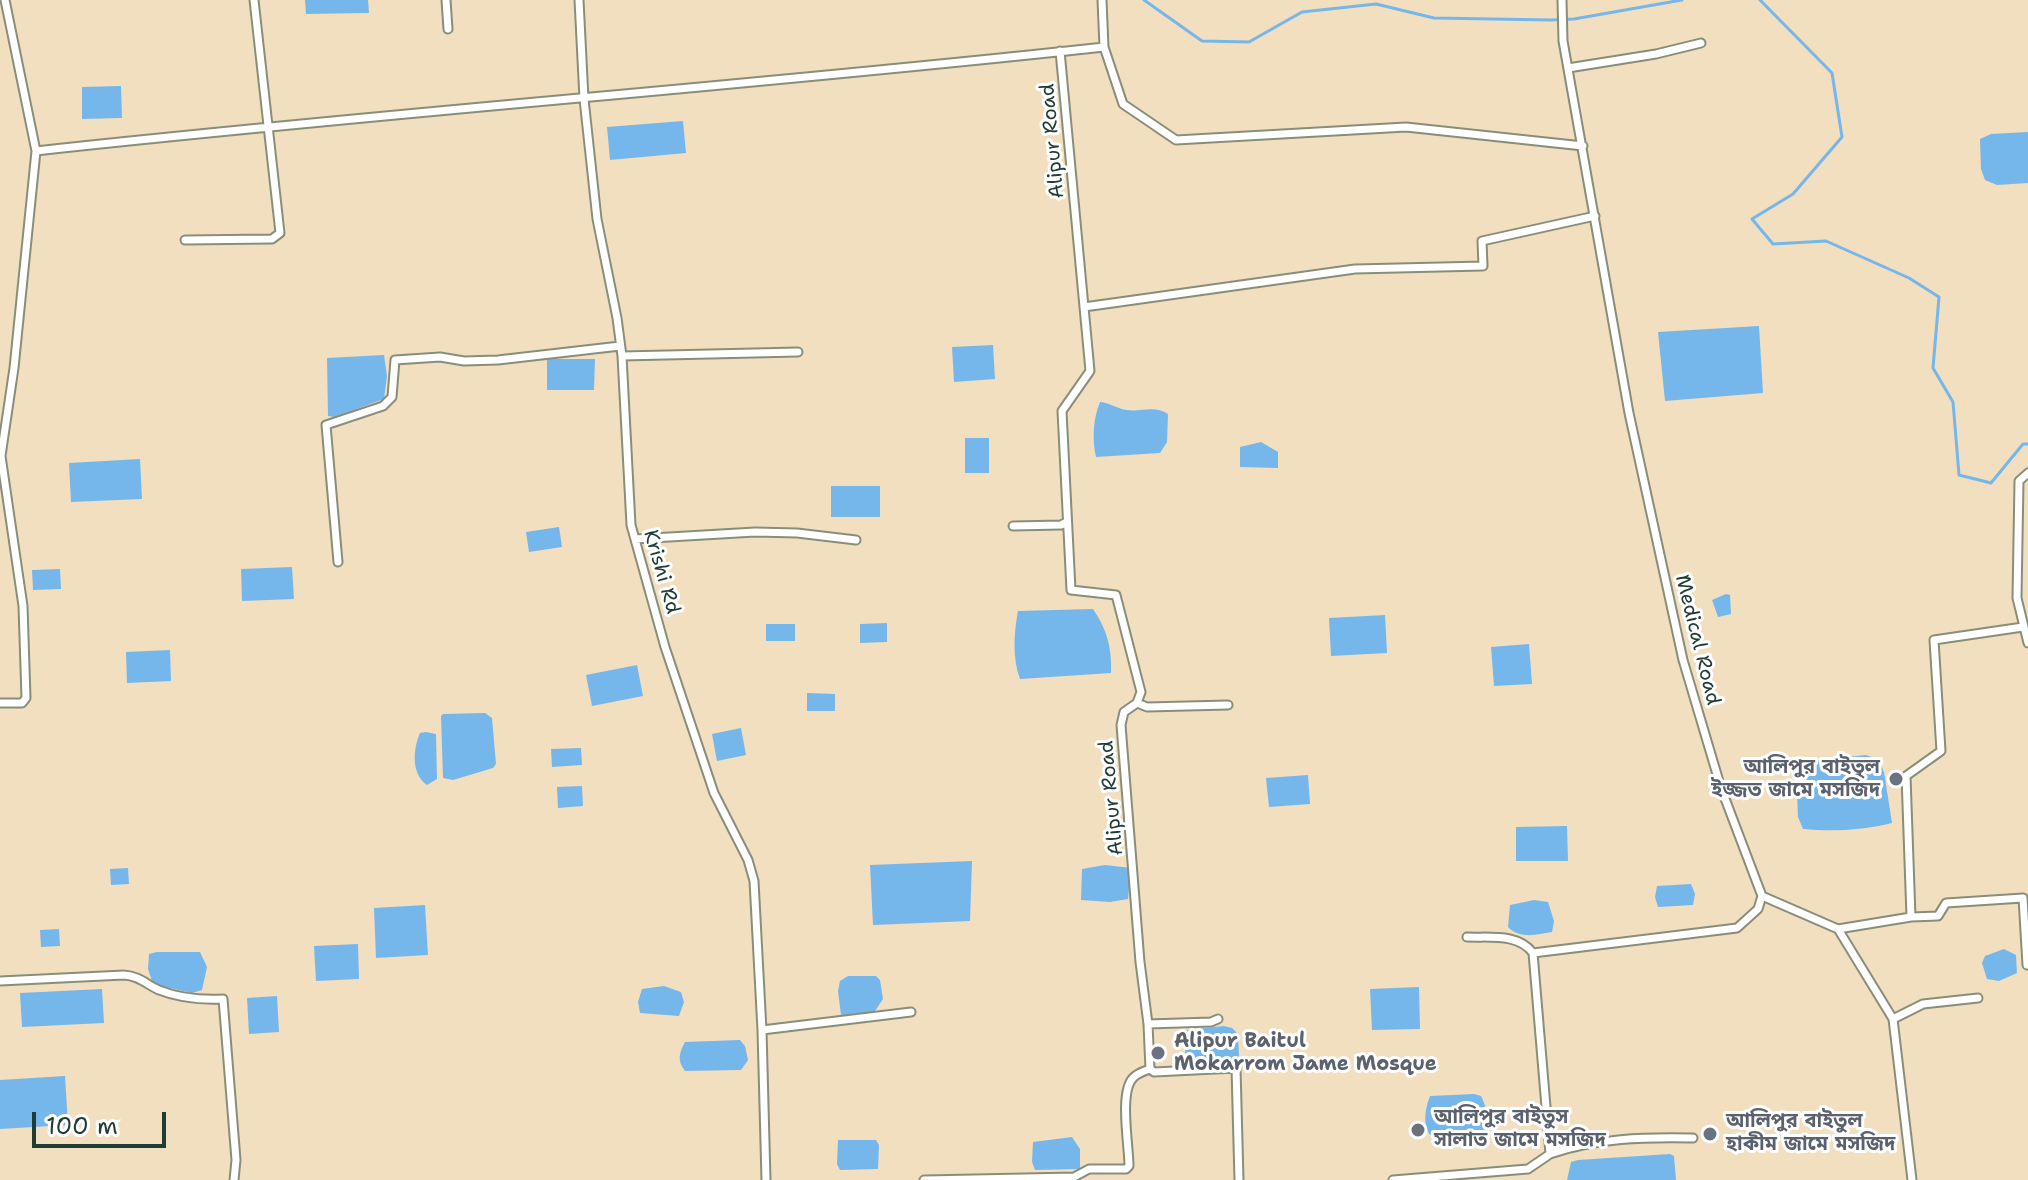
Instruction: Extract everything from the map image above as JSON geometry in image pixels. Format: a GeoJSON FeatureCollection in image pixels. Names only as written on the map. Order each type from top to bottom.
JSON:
{"type":"FeatureCollection","features":[{"type":"Feature","properties":{"kind":"street"},"geometry":{"type":"LineString","coordinates":[[0,703],[22,703],[26,692],[23,606],[1,456],[14,368],[36,151],[5,0]]}},
{"type":"Feature","properties":{"kind":"street"},"geometry":{"type":"LineString","coordinates":[[185,240],[278,237],[280,228],[254,0]]}},
{"type":"Feature","properties":{"kind":"street"},"geometry":{"type":"LineString","coordinates":[[446,0],[448,29]]}},
{"type":"Feature","properties":{"kind":"street","name":"Krishi Rd"},"geometry":{"type":"LineString","coordinates":[[579,0],[584,99],[597,219],[622,356],[631,525],[665,647],[714,793],[748,860],[754,881],[766,1180]]}},
{"type":"Feature","properties":{"kind":"street"},"geometry":{"type":"LineString","coordinates":[[1102,0],[1104,47],[1123,104],[1176,140],[1406,127],[1583,146]]}},
{"type":"Feature","properties":{"kind":"street","name":"Medical Road"},"geometry":{"type":"LineString","coordinates":[[1562,3],[1563,41],[1629,413],[1683,660],[1721,788],[1762,896]]}},
{"type":"Feature","properties":{"kind":"street"},"geometry":{"type":"LineString","coordinates":[[1568,68],[1656,54],[1701,43]]}},
{"type":"Feature","properties":{"kind":"street"},"geometry":{"type":"LineString","coordinates":[[36,151],[268,126],[884,71],[1104,47]]}},
{"type":"Feature","properties":{"kind":"street","name":"Alipur Road"},"geometry":{"type":"LineString","coordinates":[[1060,51],[1090,371],[1062,411],[1071,590],[1116,595],[1141,692],[1137,703],[1124,712],[1121,725],[1150,1069]]}},
{"type":"Feature","properties":{"kind":"street"},"geometry":{"type":"LineString","coordinates":[[1084,307],[1355,269],[1483,266],[1482,241],[1595,216]]}},
{"type":"Feature","properties":{"kind":"street"},"geometry":{"type":"LineString","coordinates":[[338,562],[326,425],[383,406],[392,397],[395,360],[440,357],[464,361],[498,360],[620,346]]}},
{"type":"Feature","properties":{"kind":"street"},"geometry":{"type":"LineString","coordinates":[[622,356],[798,352]]}},
{"type":"Feature","properties":{"kind":"street"},"geometry":{"type":"LineString","coordinates":[[2028,473],[2019,481],[2017,598],[2028,643]]}},
{"type":"Feature","properties":{"kind":"street"},"geometry":{"type":"LineString","coordinates":[[1013,526],[1061,525],[1067,522]]}},
{"type":"Feature","properties":{"kind":"street"},"geometry":{"type":"LineString","coordinates":[[635,539],[755,532],[856,540]]}},
{"type":"Feature","properties":{"kind":"street"},"geometry":{"type":"LineString","coordinates":[[1911,917],[1906,776],[1941,751],[1934,640],[2023,627]]}},
{"type":"Feature","properties":{"kind":"street"},"geometry":{"type":"LineString","coordinates":[[1137,703],[1147,707],[1228,705]]}},
{"type":"Feature","properties":{"kind":"street"},"geometry":{"type":"LineString","coordinates":[[1533,953],[1737,928],[1758,909],[1762,896],[1838,929],[1911,917],[1938,916],[1946,903],[2023,898],[2027,965]]}},
{"type":"Feature","properties":{"kind":"street"},"geometry":{"type":"LineString","coordinates":[[1838,929],[1893,1019],[1912,1180]]}},
{"type":"Feature","properties":{"kind":"street"},"geometry":{"type":"LineString","coordinates":[[1467,937],[1517,940],[1526,944],[1533,953],[1550,1154]]}},
{"type":"Feature","properties":{"kind":"street"},"geometry":{"type":"LineString","coordinates":[[0,981],[124,975],[140,977],[156,989],[198,1000],[223,999],[236,1160],[234,1180]]}},
{"type":"Feature","properties":{"kind":"street"},"geometry":{"type":"LineString","coordinates":[[1893,1019],[1923,1004],[1978,998]]}},
{"type":"Feature","properties":{"kind":"street"},"geometry":{"type":"LineString","coordinates":[[762,1030],[911,1012]]}},
{"type":"Feature","properties":{"kind":"street"},"geometry":{"type":"LineString","coordinates":[[1148,1024],[1211,1022],[1218,1019]]}},
{"type":"Feature","properties":{"kind":"street"},"geometry":{"type":"LineString","coordinates":[[924,1180],[1074,1177],[1089,1169],[1126,1169],[1129,1166],[1126,1097],[1127,1086],[1134,1076],[1150,1069],[1154,1072],[1236,1068],[1239,1180]]}},
{"type":"Feature","properties":{"kind":"street"},"geometry":{"type":"LineString","coordinates":[[1393,1180],[1528,1169],[1550,1154],[1574,1146],[1635,1137],[1693,1138]]}},
{"type":"Feature","properties":{"kind":"water"},"geometry":{"type":"Polygon","coordinates":[[[305,0],[368,0],[369,13],[306,14],[305,0]]]}},
{"type":"Feature","properties":{"kind":"water"},"geometry":{"type":"Polygon","coordinates":[[[121,86],[122,118],[82,119],[82,87],[121,86]]]}},
{"type":"Feature","properties":{"kind":"water"},"geometry":{"type":"Polygon","coordinates":[[[683,121],[686,153],[610,160],[607,127],[683,121]]]}},
{"type":"Feature","properties":{"kind":"water"},"geometry":{"type":"Polygon","coordinates":[[[2028,132],[2028,183],[1997,185],[1985,180],[1981,169],[1980,139],[1991,134],[2028,132]]]}},
{"type":"Feature","properties":{"kind":"water"},"geometry":{"type":"Polygon","coordinates":[[[1759,326],[1763,393],[1665,401],[1658,332],[1759,326]]]}},
{"type":"Feature","properties":{"kind":"water"},"geometry":{"type":"Polygon","coordinates":[[[993,345],[995,379],[954,382],[952,347],[993,345]]]}},
{"type":"Feature","properties":{"kind":"water"},"geometry":{"type":"Polygon","coordinates":[[[384,355],[387,376],[384,399],[334,417],[328,416],[327,358],[384,355]]]}},
{"type":"Feature","properties":{"kind":"water"},"geometry":{"type":"Polygon","coordinates":[[[547,359],[595,359],[594,390],[547,390],[547,359]]]}},
{"type":"Feature","properties":{"kind":"water"},"geometry":{"type":"Polygon","coordinates":[[[1100,402],[1127,410],[1153,409],[1168,414],[1167,442],[1160,453],[1096,457],[1094,429],[1100,402]]]}},
{"type":"Feature","properties":{"kind":"water"},"geometry":{"type":"Polygon","coordinates":[[[965,438],[989,438],[989,473],[965,473],[965,438]]]}},
{"type":"Feature","properties":{"kind":"water"},"geometry":{"type":"Polygon","coordinates":[[[1261,442],[1278,452],[1278,468],[1240,467],[1240,447],[1261,442]]]}},
{"type":"Feature","properties":{"kind":"water"},"geometry":{"type":"Polygon","coordinates":[[[140,459],[142,499],[71,502],[69,463],[140,459]]]}},
{"type":"Feature","properties":{"kind":"water"},"geometry":{"type":"Polygon","coordinates":[[[831,486],[880,486],[880,517],[831,517],[831,486]]]}},
{"type":"Feature","properties":{"kind":"water"},"geometry":{"type":"Polygon","coordinates":[[[559,527],[562,547],[529,552],[526,532],[559,527]]]}},
{"type":"Feature","properties":{"kind":"water"},"geometry":{"type":"Polygon","coordinates":[[[292,567],[294,599],[242,601],[241,569],[292,567]]]}},
{"type":"Feature","properties":{"kind":"water"},"geometry":{"type":"Polygon","coordinates":[[[60,569],[61,589],[33,590],[32,570],[60,569]]]}},
{"type":"Feature","properties":{"kind":"water"},"geometry":{"type":"Polygon","coordinates":[[[1730,595],[1731,614],[1718,617],[1712,600],[1730,595]]]}},
{"type":"Feature","properties":{"kind":"water"},"geometry":{"type":"Polygon","coordinates":[[[1093,609],[1108,639],[1111,673],[1020,679],[1014,645],[1018,611],[1093,609]]]}},
{"type":"Feature","properties":{"kind":"water"},"geometry":{"type":"Polygon","coordinates":[[[1385,615],[1387,653],[1331,656],[1329,618],[1385,615]]]}},
{"type":"Feature","properties":{"kind":"water"},"geometry":{"type":"Polygon","coordinates":[[[887,623],[887,642],[860,643],[860,624],[887,623]]]}},
{"type":"Feature","properties":{"kind":"water"},"geometry":{"type":"Polygon","coordinates":[[[766,624],[795,624],[795,641],[766,641],[766,624]]]}},
{"type":"Feature","properties":{"kind":"water"},"geometry":{"type":"Polygon","coordinates":[[[1529,644],[1532,684],[1494,686],[1491,647],[1529,644]]]}},
{"type":"Feature","properties":{"kind":"water"},"geometry":{"type":"Polygon","coordinates":[[[170,650],[171,681],[127,683],[126,652],[170,650]]]}},
{"type":"Feature","properties":{"kind":"water"},"geometry":{"type":"Polygon","coordinates":[[[637,665],[643,696],[592,706],[586,675],[637,665]]]}},
{"type":"Feature","properties":{"kind":"water"},"geometry":{"type":"Polygon","coordinates":[[[807,693],[835,694],[835,711],[807,711],[807,693]]]}},
{"type":"Feature","properties":{"kind":"water"},"geometry":{"type":"Polygon","coordinates":[[[485,713],[492,718],[496,764],[493,768],[453,780],[443,778],[441,716],[485,713]]]}},
{"type":"Feature","properties":{"kind":"water"},"geometry":{"type":"Polygon","coordinates":[[[741,728],[746,755],[717,761],[712,734],[741,728]]]}},
{"type":"Feature","properties":{"kind":"water"},"geometry":{"type":"Polygon","coordinates":[[[420,733],[436,734],[437,779],[427,785],[418,774],[415,761],[420,733]]]}},
{"type":"Feature","properties":{"kind":"water"},"geometry":{"type":"Polygon","coordinates":[[[581,748],[582,765],[552,767],[551,749],[581,748]]]}},
{"type":"Feature","properties":{"kind":"water"},"geometry":{"type":"Polygon","coordinates":[[[1866,755],[1878,759],[1884,772],[1892,823],[1848,830],[1803,829],[1798,817],[1796,768],[1810,761],[1866,755]]]}},
{"type":"Feature","properties":{"kind":"water"},"geometry":{"type":"Polygon","coordinates":[[[1308,775],[1310,804],[1269,807],[1266,778],[1308,775]]]}},
{"type":"Feature","properties":{"kind":"water"},"geometry":{"type":"Polygon","coordinates":[[[582,786],[583,806],[558,808],[557,787],[582,786]]]}},
{"type":"Feature","properties":{"kind":"water"},"geometry":{"type":"Polygon","coordinates":[[[1567,826],[1568,861],[1516,861],[1516,827],[1567,826]]]}},
{"type":"Feature","properties":{"kind":"water"},"geometry":{"type":"Polygon","coordinates":[[[972,861],[970,921],[873,925],[870,865],[972,861]]]}},
{"type":"Feature","properties":{"kind":"water"},"geometry":{"type":"Polygon","coordinates":[[[1105,865],[1131,868],[1128,899],[1110,902],[1081,900],[1082,869],[1105,865]]]}},
{"type":"Feature","properties":{"kind":"water"},"geometry":{"type":"Polygon","coordinates":[[[128,868],[129,884],[111,885],[110,869],[128,868]]]}},
{"type":"Feature","properties":{"kind":"water"},"geometry":{"type":"Polygon","coordinates":[[[1691,884],[1695,894],[1693,905],[1658,907],[1655,897],[1657,886],[1691,884]]]}},
{"type":"Feature","properties":{"kind":"water"},"geometry":{"type":"Polygon","coordinates":[[[1534,900],[1548,902],[1554,921],[1552,932],[1523,935],[1508,927],[1510,905],[1534,900]]]}},
{"type":"Feature","properties":{"kind":"water"},"geometry":{"type":"Polygon","coordinates":[[[425,905],[428,955],[376,958],[374,908],[425,905]]]}},
{"type":"Feature","properties":{"kind":"water"},"geometry":{"type":"Polygon","coordinates":[[[59,929],[60,946],[41,947],[40,930],[59,929]]]}},
{"type":"Feature","properties":{"kind":"water"},"geometry":{"type":"Polygon","coordinates":[[[358,944],[359,979],[316,981],[314,946],[358,944]]]}},
{"type":"Feature","properties":{"kind":"water"},"geometry":{"type":"Polygon","coordinates":[[[2004,949],[2016,955],[2017,973],[1999,981],[1987,979],[1982,963],[1985,956],[2004,949]]]}},
{"type":"Feature","properties":{"kind":"water"},"geometry":{"type":"Polygon","coordinates":[[[200,952],[207,967],[202,990],[192,993],[153,984],[148,969],[149,954],[200,952]]]}},
{"type":"Feature","properties":{"kind":"water"},"geometry":{"type":"Polygon","coordinates":[[[848,976],[876,976],[880,980],[883,999],[873,1014],[841,1015],[838,991],[840,981],[848,976]]]}},
{"type":"Feature","properties":{"kind":"water"},"geometry":{"type":"Polygon","coordinates":[[[664,986],[681,992],[684,1002],[679,1016],[640,1013],[638,1002],[642,989],[664,986]]]}},
{"type":"Feature","properties":{"kind":"water"},"geometry":{"type":"Polygon","coordinates":[[[1419,987],[1420,1029],[1372,1030],[1370,989],[1419,987]]]}},
{"type":"Feature","properties":{"kind":"water"},"geometry":{"type":"Polygon","coordinates":[[[102,989],[104,1023],[22,1027],[20,993],[102,989]]]}},
{"type":"Feature","properties":{"kind":"water"},"geometry":{"type":"Polygon","coordinates":[[[277,996],[279,1032],[249,1034],[247,998],[277,996]]]}},
{"type":"Feature","properties":{"kind":"water"},"geometry":{"type":"Polygon","coordinates":[[[1224,1026],[1238,1034],[1239,1056],[1235,1061],[1188,1063],[1185,1057],[1186,1030],[1224,1026]]]}},
{"type":"Feature","properties":{"kind":"water"},"geometry":{"type":"Polygon","coordinates":[[[740,1040],[745,1046],[748,1060],[741,1070],[685,1071],[681,1064],[680,1053],[685,1042],[740,1040]]]}},
{"type":"Feature","properties":{"kind":"water"},"geometry":{"type":"Polygon","coordinates":[[[65,1076],[68,1125],[0,1129],[0,1080],[65,1076]]]}},
{"type":"Feature","properties":{"kind":"water"},"geometry":{"type":"Polygon","coordinates":[[[1430,1096],[1481,1096],[1485,1105],[1488,1121],[1485,1135],[1432,1137],[1425,1118],[1430,1096]]]}},
{"type":"Feature","properties":{"kind":"water"},"geometry":{"type":"Polygon","coordinates":[[[1072,1137],[1080,1149],[1080,1169],[1035,1170],[1032,1162],[1033,1142],[1072,1137]]]}},
{"type":"Feature","properties":{"kind":"water"},"geometry":{"type":"Polygon","coordinates":[[[838,1140],[876,1140],[879,1145],[878,1169],[840,1170],[837,1164],[838,1140]]]}},
{"type":"Feature","properties":{"kind":"water"},"geometry":{"type":"Polygon","coordinates":[[[1674,1156],[1676,1180],[1567,1180],[1571,1162],[1578,1160],[1674,1156]]]}},
{"type":"Feature","properties":{"kind":"waterway"},"geometry":{"type":"LineString","coordinates":[[1144,0],[1202,41],[1249,42],[1302,12],[1376,4],[1434,18],[1551,20],[1574,19],[1682,0]]}},
{"type":"Feature","properties":{"kind":"waterway"},"geometry":{"type":"LineString","coordinates":[[1760,0],[1832,73],[1842,137],[1793,194],[1752,219],[1773,244],[1826,241],[1909,278],[1939,297],[1933,368],[1953,402],[1959,475],[1991,483],[2023,444],[2028,444]]}},
{"type":"Feature","properties":{"kind":"place","name":"আলিপুর বাইতুল ইজ্জত জামে মসজিদ"},"geometry":{"type":"Point","coordinates":[1896,779]}},
{"type":"Feature","properties":{"kind":"place","name":"Alipur Baitul Mokarrom Jame Mosque"},"geometry":{"type":"Point","coordinates":[1158,1053]}},
{"type":"Feature","properties":{"kind":"place","name":"আলিপুর বাইতুস সালাত জামে মসজিদ"},"geometry":{"type":"Point","coordinates":[1418,1130]}},
{"type":"Feature","properties":{"kind":"place","name":"আলিপুর বাইতুল হাকীম জামে মসজিদ"},"geometry":{"type":"Point","coordinates":[1710,1134]}}]}
